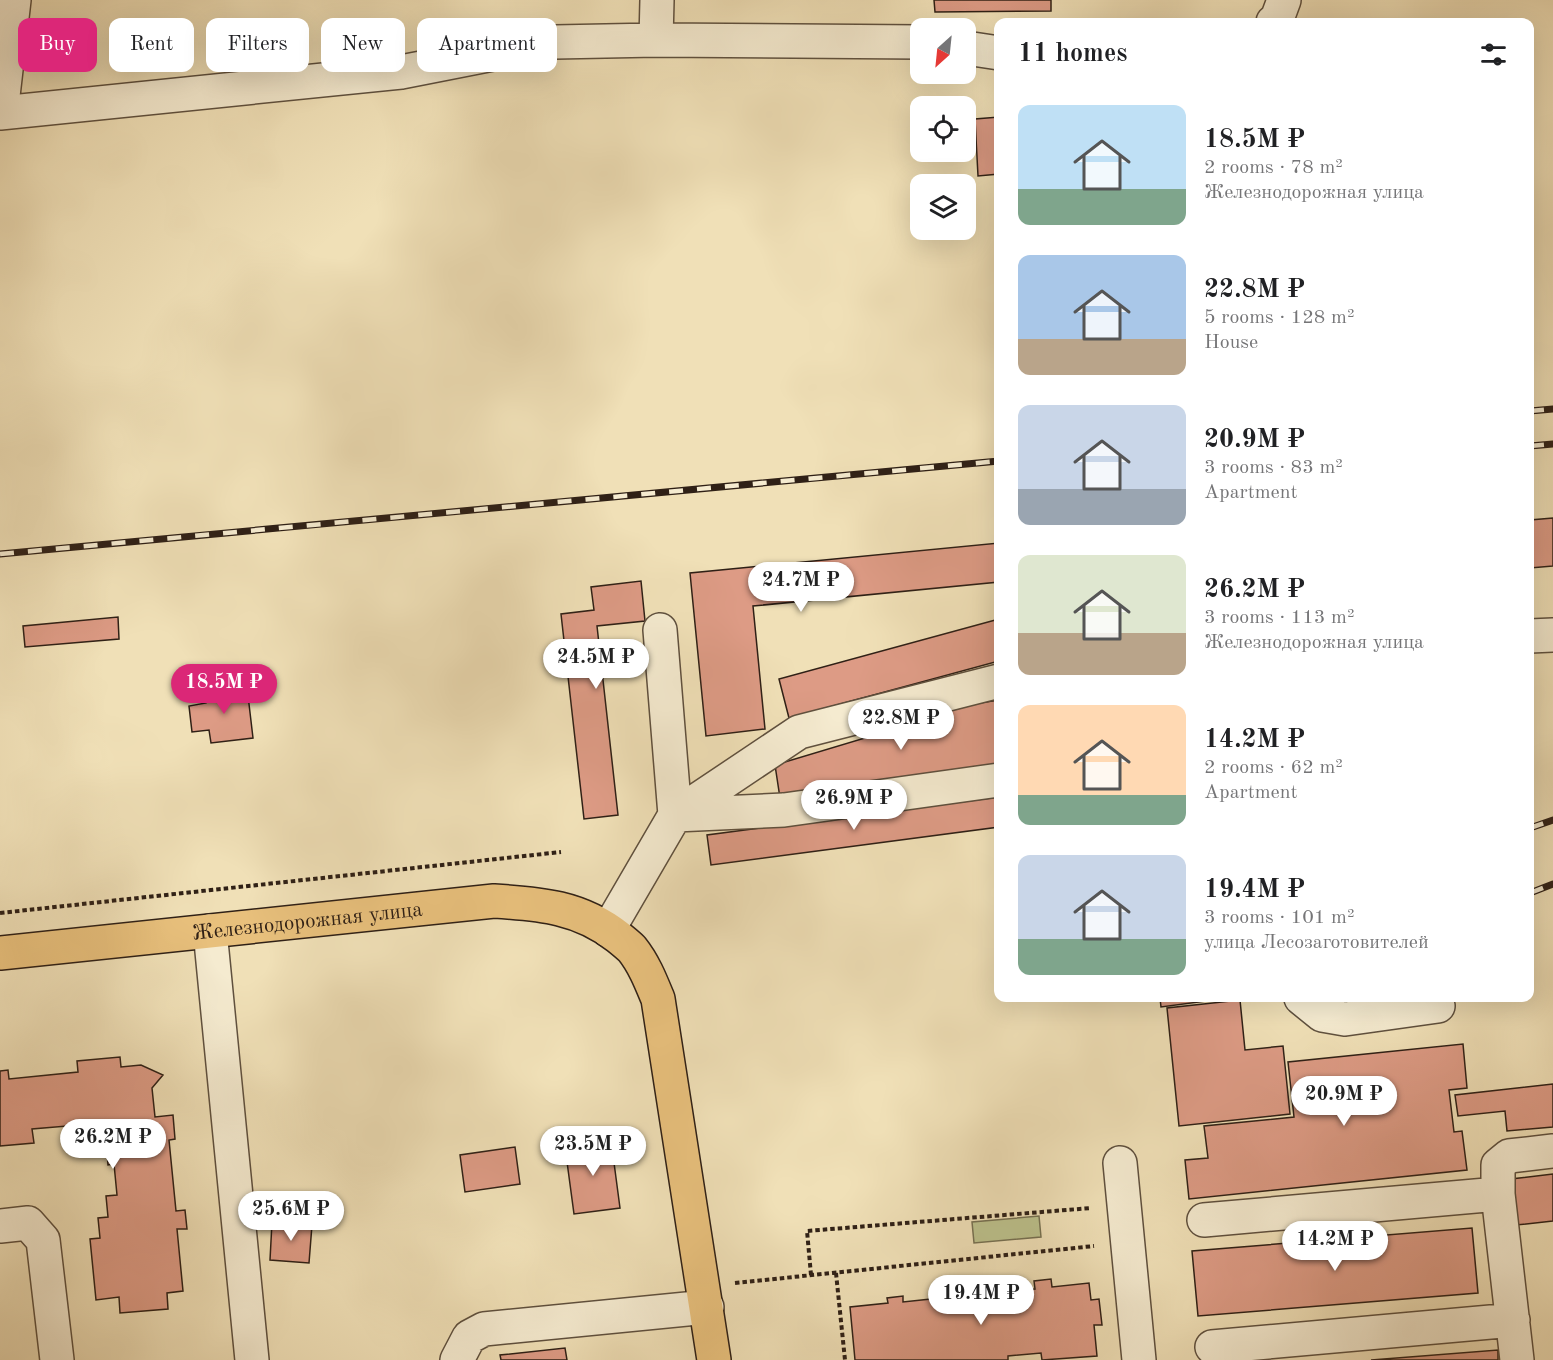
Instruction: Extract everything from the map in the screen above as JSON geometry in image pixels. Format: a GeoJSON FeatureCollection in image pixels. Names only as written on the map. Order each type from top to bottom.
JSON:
{"type":"FeatureCollection","features":[{"type":"Feature","properties":{"kind":"main road","name":"Железнодорожная улица"},"geometry":{"type":"LineString","coordinates":[[0,953],[495,901],[538,904],[576,912],[608,930],[632,949],[647,972],[658,999],[714,1360]]}},
{"type":"Feature","properties":{"kind":"lane"},"geometry":{"type":"LineString","coordinates":[[14,0],[0,113],[401,72],[555,42],[656,40],[910,42]]}},
{"type":"Feature","properties":{"kind":"lane"},"geometry":{"type":"LineString","coordinates":[[656,40],[657,0]]}},
{"type":"Feature","properties":{"kind":"lane"},"geometry":{"type":"LineString","coordinates":[[1277,18],[1284,0]]}},
{"type":"Feature","properties":{"kind":"lane"},"geometry":{"type":"LineString","coordinates":[[976,50],[994,52]]}},
{"type":"Feature","properties":{"kind":"lane"},"geometry":{"type":"LineString","coordinates":[[660,630],[675,815]]}},
{"type":"Feature","properties":{"kind":"lane"},"geometry":{"type":"LineString","coordinates":[[1534,636],[1553,635]]}},
{"type":"Feature","properties":{"kind":"lane"},"geometry":{"type":"LineString","coordinates":[[608,930],[675,815],[799,732],[994,682]]}},
{"type":"Feature","properties":{"kind":"lane"},"geometry":{"type":"LineString","coordinates":[[675,815],[784,810],[994,781]]}},
{"type":"Feature","properties":{"kind":"lane"},"geometry":{"type":"LineString","coordinates":[[210,931],[252,1360]]}},
{"type":"Feature","properties":{"kind":"lane"},"geometry":{"type":"LineString","coordinates":[[1306,1002],[1322,1016],[1345,1019],[1438,1006]]}},
{"type":"Feature","properties":{"kind":"lane"},"geometry":{"type":"LineString","coordinates":[[1517,1360],[1498,1194],[1498,1165],[1509,1156],[1553,1151]]}},
{"type":"Feature","properties":{"kind":"lane"},"geometry":{"type":"LineString","coordinates":[[1120,1163],[1139,1360]]}},
{"type":"Feature","properties":{"kind":"lane"},"geometry":{"type":"LineString","coordinates":[[1203,1220],[1498,1194]]}},
{"type":"Feature","properties":{"kind":"lane"},"geometry":{"type":"LineString","coordinates":[[0,1226],[28,1223],[43,1240],[57,1360]]}},
{"type":"Feature","properties":{"kind":"lane"},"geometry":{"type":"LineString","coordinates":[[457,1360],[469,1337],[484,1329],[705,1297]]}},
{"type":"Feature","properties":{"kind":"lane"},"geometry":{"type":"LineString","coordinates":[[1212,1347],[1513,1320]]}},
{"type":"Feature","properties":{"kind":"path"},"geometry":{"type":"LineString","coordinates":[[0,913],[561,852]]}},
{"type":"Feature","properties":{"kind":"path"},"geometry":{"type":"LineString","coordinates":[[811,1275],[807,1231],[1092,1208]]}},
{"type":"Feature","properties":{"kind":"path"},"geometry":{"type":"LineString","coordinates":[[705,1297],[811,1275],[1095,1246]]}},
{"type":"Feature","properties":{"kind":"path"},"geometry":{"type":"LineString","coordinates":[[836,1273],[845,1360]]}},
{"type":"Feature","properties":{"kind":"green space"},"geometry":{"type":"Polygon","coordinates":[[[1039,1216],[1041,1237],[974,1243],[972,1222],[1039,1216]]]}},
{"type":"Feature","properties":{"kind":"building"},"geometry":{"type":"Polygon","coordinates":[[[934,0],[1051,0],[1051,11],[935,12],[934,0]]]}},
{"type":"Feature","properties":{"kind":"building"},"geometry":{"type":"Polygon","coordinates":[[[994,117],[994,174],[978,176],[976,119],[994,117]]]}},
{"type":"Feature","properties":{"kind":"building"},"geometry":{"type":"Polygon","coordinates":[[[1553,518],[1553,566],[1534,568],[1534,520],[1553,518]]]}},
{"type":"Feature","properties":{"kind":"building"},"geometry":{"type":"Polygon","coordinates":[[[994,543],[994,582],[753,606],[765,729],[706,736],[690,573],[994,543]]]}},
{"type":"Feature","properties":{"kind":"building"},"geometry":{"type":"Polygon","coordinates":[[[641,581],[645,621],[597,626],[618,815],[584,819],[561,614],[594,610],[591,587],[641,581]]]}},
{"type":"Feature","properties":{"kind":"building"},"geometry":{"type":"Polygon","coordinates":[[[118,617],[119,639],[25,647],[23,626],[118,617]]]}},
{"type":"Feature","properties":{"kind":"building"},"geometry":{"type":"Polygon","coordinates":[[[994,620],[994,662],[789,718],[779,679],[994,620]]]}},
{"type":"Feature","properties":{"kind":"building"},"geometry":{"type":"Polygon","coordinates":[[[247,687],[253,738],[211,743],[209,730],[192,732],[189,706],[206,703],[205,691],[247,687]]]}},
{"type":"Feature","properties":{"kind":"building"},"geometry":{"type":"Polygon","coordinates":[[[994,701],[994,765],[780,798],[775,765],[875,735],[875,719],[994,701]]]}},
{"type":"Feature","properties":{"kind":"building"},"geometry":{"type":"Polygon","coordinates":[[[994,798],[994,828],[711,865],[707,835],[994,798]]]}},
{"type":"Feature","properties":{"kind":"building"},"geometry":{"type":"Polygon","coordinates":[[[1160,1002],[1199,1002],[1161,1007],[1160,1002]]]}},
{"type":"Feature","properties":{"kind":"building"},"geometry":{"type":"Polygon","coordinates":[[[1240,1002],[1245,1050],[1283,1046],[1290,1114],[1179,1126],[1167,1008],[1240,1002]]]}},
{"type":"Feature","properties":{"kind":"building"},"geometry":{"type":"Polygon","coordinates":[[[1463,1044],[1467,1088],[1449,1090],[1454,1132],[1462,1131],[1467,1170],[1189,1199],[1185,1160],[1208,1158],[1204,1126],[1294,1117],[1288,1062],[1463,1044]]]}},
{"type":"Feature","properties":{"kind":"building"},"geometry":{"type":"Polygon","coordinates":[[[120,1057],[121,1067],[141,1065],[163,1075],[152,1088],[155,1117],[173,1115],[175,1139],[169,1140],[176,1211],[185,1210],[187,1229],[177,1229],[183,1291],[167,1293],[168,1309],[120,1313],[119,1297],[96,1300],[90,1239],[100,1238],[98,1218],[108,1217],[106,1196],[117,1195],[114,1164],[108,1165],[106,1140],[68,1143],[67,1126],[32,1129],[34,1143],[0,1146],[0,1071],[8,1070],[9,1079],[78,1072],[77,1061],[120,1057]]]}},
{"type":"Feature","properties":{"kind":"building"},"geometry":{"type":"Polygon","coordinates":[[[1553,1084],[1553,1127],[1507,1131],[1505,1111],[1458,1116],[1455,1095],[1553,1084]]]}},
{"type":"Feature","properties":{"kind":"building"},"geometry":{"type":"Polygon","coordinates":[[[611,1140],[620,1208],[574,1214],[565,1147],[611,1140]]]}},
{"type":"Feature","properties":{"kind":"building"},"geometry":{"type":"Polygon","coordinates":[[[515,1147],[520,1184],[465,1192],[460,1155],[515,1147]]]}},
{"type":"Feature","properties":{"kind":"building"},"geometry":{"type":"Polygon","coordinates":[[[1553,1174],[1553,1221],[1516,1225],[1511,1179],[1553,1174]]]}},
{"type":"Feature","properties":{"kind":"building"},"geometry":{"type":"Polygon","coordinates":[[[272,1222],[312,1225],[309,1263],[270,1260],[272,1222]]]}},
{"type":"Feature","properties":{"kind":"building"},"geometry":{"type":"Polygon","coordinates":[[[1472,1228],[1478,1293],[1198,1316],[1192,1251],[1472,1228]]]}},
{"type":"Feature","properties":{"kind":"building"},"geometry":{"type":"Polygon","coordinates":[[[1051,1279],[1052,1287],[1089,1283],[1091,1300],[1099,1299],[1102,1325],[1094,1325],[1097,1356],[1042,1360],[1041,1353],[1008,1356],[1008,1360],[855,1360],[850,1307],[888,1303],[887,1298],[903,1296],[903,1302],[940,1298],[939,1292],[954,1291],[955,1296],[984,1293],[983,1288],[999,1286],[1000,1292],[1035,1289],[1034,1281],[1051,1279]]]}},
{"type":"Feature","properties":{"kind":"building"},"geometry":{"type":"Polygon","coordinates":[[[565,1348],[567,1360],[501,1360],[500,1355],[565,1348]]]}},
{"type":"Feature","properties":{"kind":"building"},"geometry":{"type":"Polygon","coordinates":[[[1498,1350],[1498,1360],[1371,1360],[1498,1350]]]}},
{"type":"Feature","properties":{"kind":"railway"},"geometry":{"type":"LineString","coordinates":[[1534,411],[1553,409]]}},
{"type":"Feature","properties":{"kind":"railway"},"geometry":{"type":"LineString","coordinates":[[1534,446],[1553,444]]}},
{"type":"Feature","properties":{"kind":"railway"},"geometry":{"type":"LineString","coordinates":[[0,554],[994,461]]}},
{"type":"Feature","properties":{"kind":"railway"},"geometry":{"type":"LineString","coordinates":[[1534,827],[1553,820]]}},
{"type":"Feature","properties":{"kind":"railway"},"geometry":{"type":"LineString","coordinates":[[1534,891],[1553,884]]}}]}
